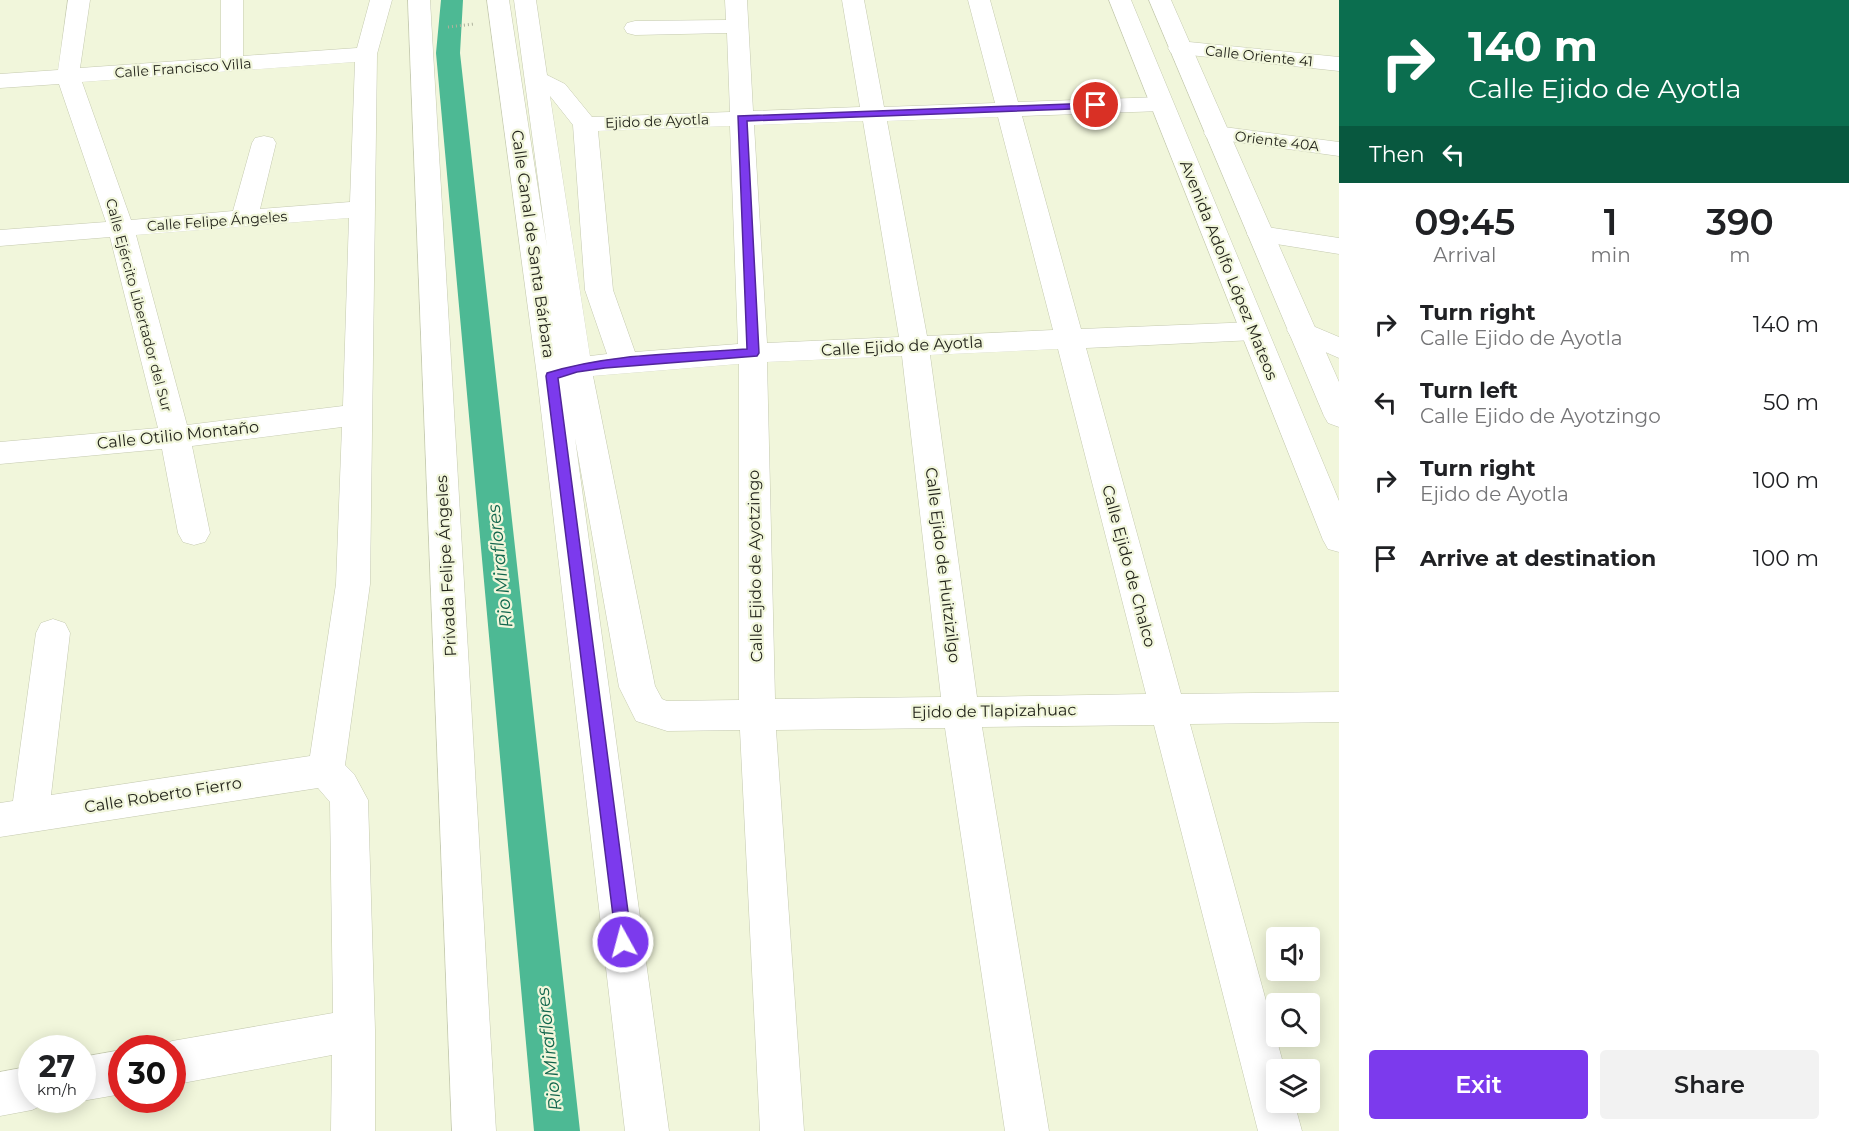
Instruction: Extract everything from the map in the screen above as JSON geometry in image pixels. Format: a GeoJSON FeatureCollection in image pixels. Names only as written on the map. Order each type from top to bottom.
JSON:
{"type":"FeatureCollection","features":[{"type":"Feature","properties":{"kind":"street","name":"Calle Ejército Libertador del Sur"},"geometry":{"type":"LineString","coordinates":[[79,0],[68,76],[121,228],[175,437],[194,533]]}},
{"type":"Feature","properties":{"kind":"street"},"geometry":{"type":"LineString","coordinates":[[232,0],[232,64]]}},
{"type":"Feature","properties":{"kind":"street"},"geometry":{"type":"LineString","coordinates":[[353,1131],[354,1030],[349,800],[341,786],[326,770],[353,584],[366,54],[381,0]]}},
{"type":"Feature","properties":{"kind":"street"},"geometry":{"type":"LineString","coordinates":[[525,0],[536,78],[564,372]]}},
{"type":"Feature","properties":{"kind":"street","name":"Calle Ejido de Huitzizilgo"},"geometry":{"type":"LineString","coordinates":[[853,0],[915,346],[961,712],[1027,1131]]}},
{"type":"Feature","properties":{"kind":"street","name":"Calle Ejido de Chalco"},"geometry":{"type":"LineString","coordinates":[[979,0],[1280,1131]]}},
{"type":"Feature","properties":{"kind":"street","name":"Avenida Adolfo López Mateos"},"geometry":{"type":"LineString","coordinates":[[1120,0],[1339,540]]}},
{"type":"Feature","properties":{"kind":"street"},"geometry":{"type":"LineString","coordinates":[[1160,0],[1339,416]]}},
{"type":"Feature","properties":{"kind":"street","name":"Calle Canal de Santa Bárbara"},"geometry":{"type":"LineString","coordinates":[[500,11],[564,372],[647,1131]]}},
{"type":"Feature","properties":{"kind":"street"},"geometry":{"type":"LineString","coordinates":[[634,28],[737,13]]}},
{"type":"Feature","properties":{"kind":"street","name":"Calle Ejido de Ayotzingo"},"geometry":{"type":"LineString","coordinates":[[737,13],[753,353],[757,714],[782,1131]]}},
{"type":"Feature","properties":{"kind":"street","name":"Privada Felipe Ángeles"},"geometry":{"type":"LineString","coordinates":[[419,15],[474,1131]]}},
{"type":"Feature","properties":{"kind":"street","name":"Calle Oriente 41"},"geometry":{"type":"LineString","coordinates":[[1179,48],[1339,64]]}},
{"type":"Feature","properties":{"kind":"street","name":"Calle Francisco Villa"},"geometry":{"type":"LineString","coordinates":[[0,81],[366,54]]}},
{"type":"Feature","properties":{"kind":"street"},"geometry":{"type":"LineString","coordinates":[[536,78],[557,89],[585,124],[599,290],[626,364]]}},
{"type":"Feature","properties":{"kind":"street","name":"Ejido de Ayotla"},"geometry":{"type":"LineString","coordinates":[[585,124],[1161,104]]}},
{"type":"Feature","properties":{"kind":"street","name":"Oriente 40A"},"geometry":{"type":"LineString","coordinates":[[1216,133],[1339,149]]}},
{"type":"Feature","properties":{"kind":"street"},"geometry":{"type":"LineString","coordinates":[[244,220],[264,143]]}},
{"type":"Feature","properties":{"kind":"street","name":"Calle Felipe Ángeles"},"geometry":{"type":"LineString","coordinates":[[0,238],[362,209]]}},
{"type":"Feature","properties":{"kind":"street"},"geometry":{"type":"LineString","coordinates":[[1260,234],[1339,246]]}},
{"type":"Feature","properties":{"kind":"street"},"geometry":{"type":"LineString","coordinates":[[1301,330],[1339,348]]}},
{"type":"Feature","properties":{"kind":"street","name":"Calle Ejido de Ayotla"},"geometry":{"type":"LineString","coordinates":[[564,372],[753,353],[1254,331]]}},
{"type":"Feature","properties":{"kind":"street","name":"Ejido de Tlapizahuac"},"geometry":{"type":"LineString","coordinates":[[564,372],[637,687],[649,710],[667,716],[1339,707]]}},
{"type":"Feature","properties":{"kind":"street","name":"Calle Otilio Montaño"},"geometry":{"type":"LineString","coordinates":[[0,453],[175,437],[356,415]]}},
{"type":"Feature","properties":{"kind":"street"},"geometry":{"type":"LineString","coordinates":[[15,817],[53,633]]}},
{"type":"Feature","properties":{"kind":"street","name":"Calle Roberto Fierro"},"geometry":{"type":"LineString","coordinates":[[15,817],[326,770]]}},
{"type":"Feature","properties":{"kind":"street"},"geometry":{"type":"LineString","coordinates":[[186,1060],[354,1030]]}},
{"type":"Feature","properties":{"kind":"street"},"geometry":{"type":"LineString","coordinates":[[0,1094],[18,1091]]}},
{"type":"Feature","properties":{"kind":"path"},"geometry":{"type":"LineString","coordinates":[[419,15],[500,11]]}},
{"type":"Feature","properties":{"kind":"waterway","name":"Rio Miraflores"},"geometry":{"type":"LineString","coordinates":[[452,0],[448,53],[557,1131]]}},
{"type":"Feature","properties":{"kind":"route"},"geometry":{"type":"LineString","coordinates":[[623,942],[552,376],[577,368],[605,364],[753,353],[742,118],[1096,105]]}}]}
